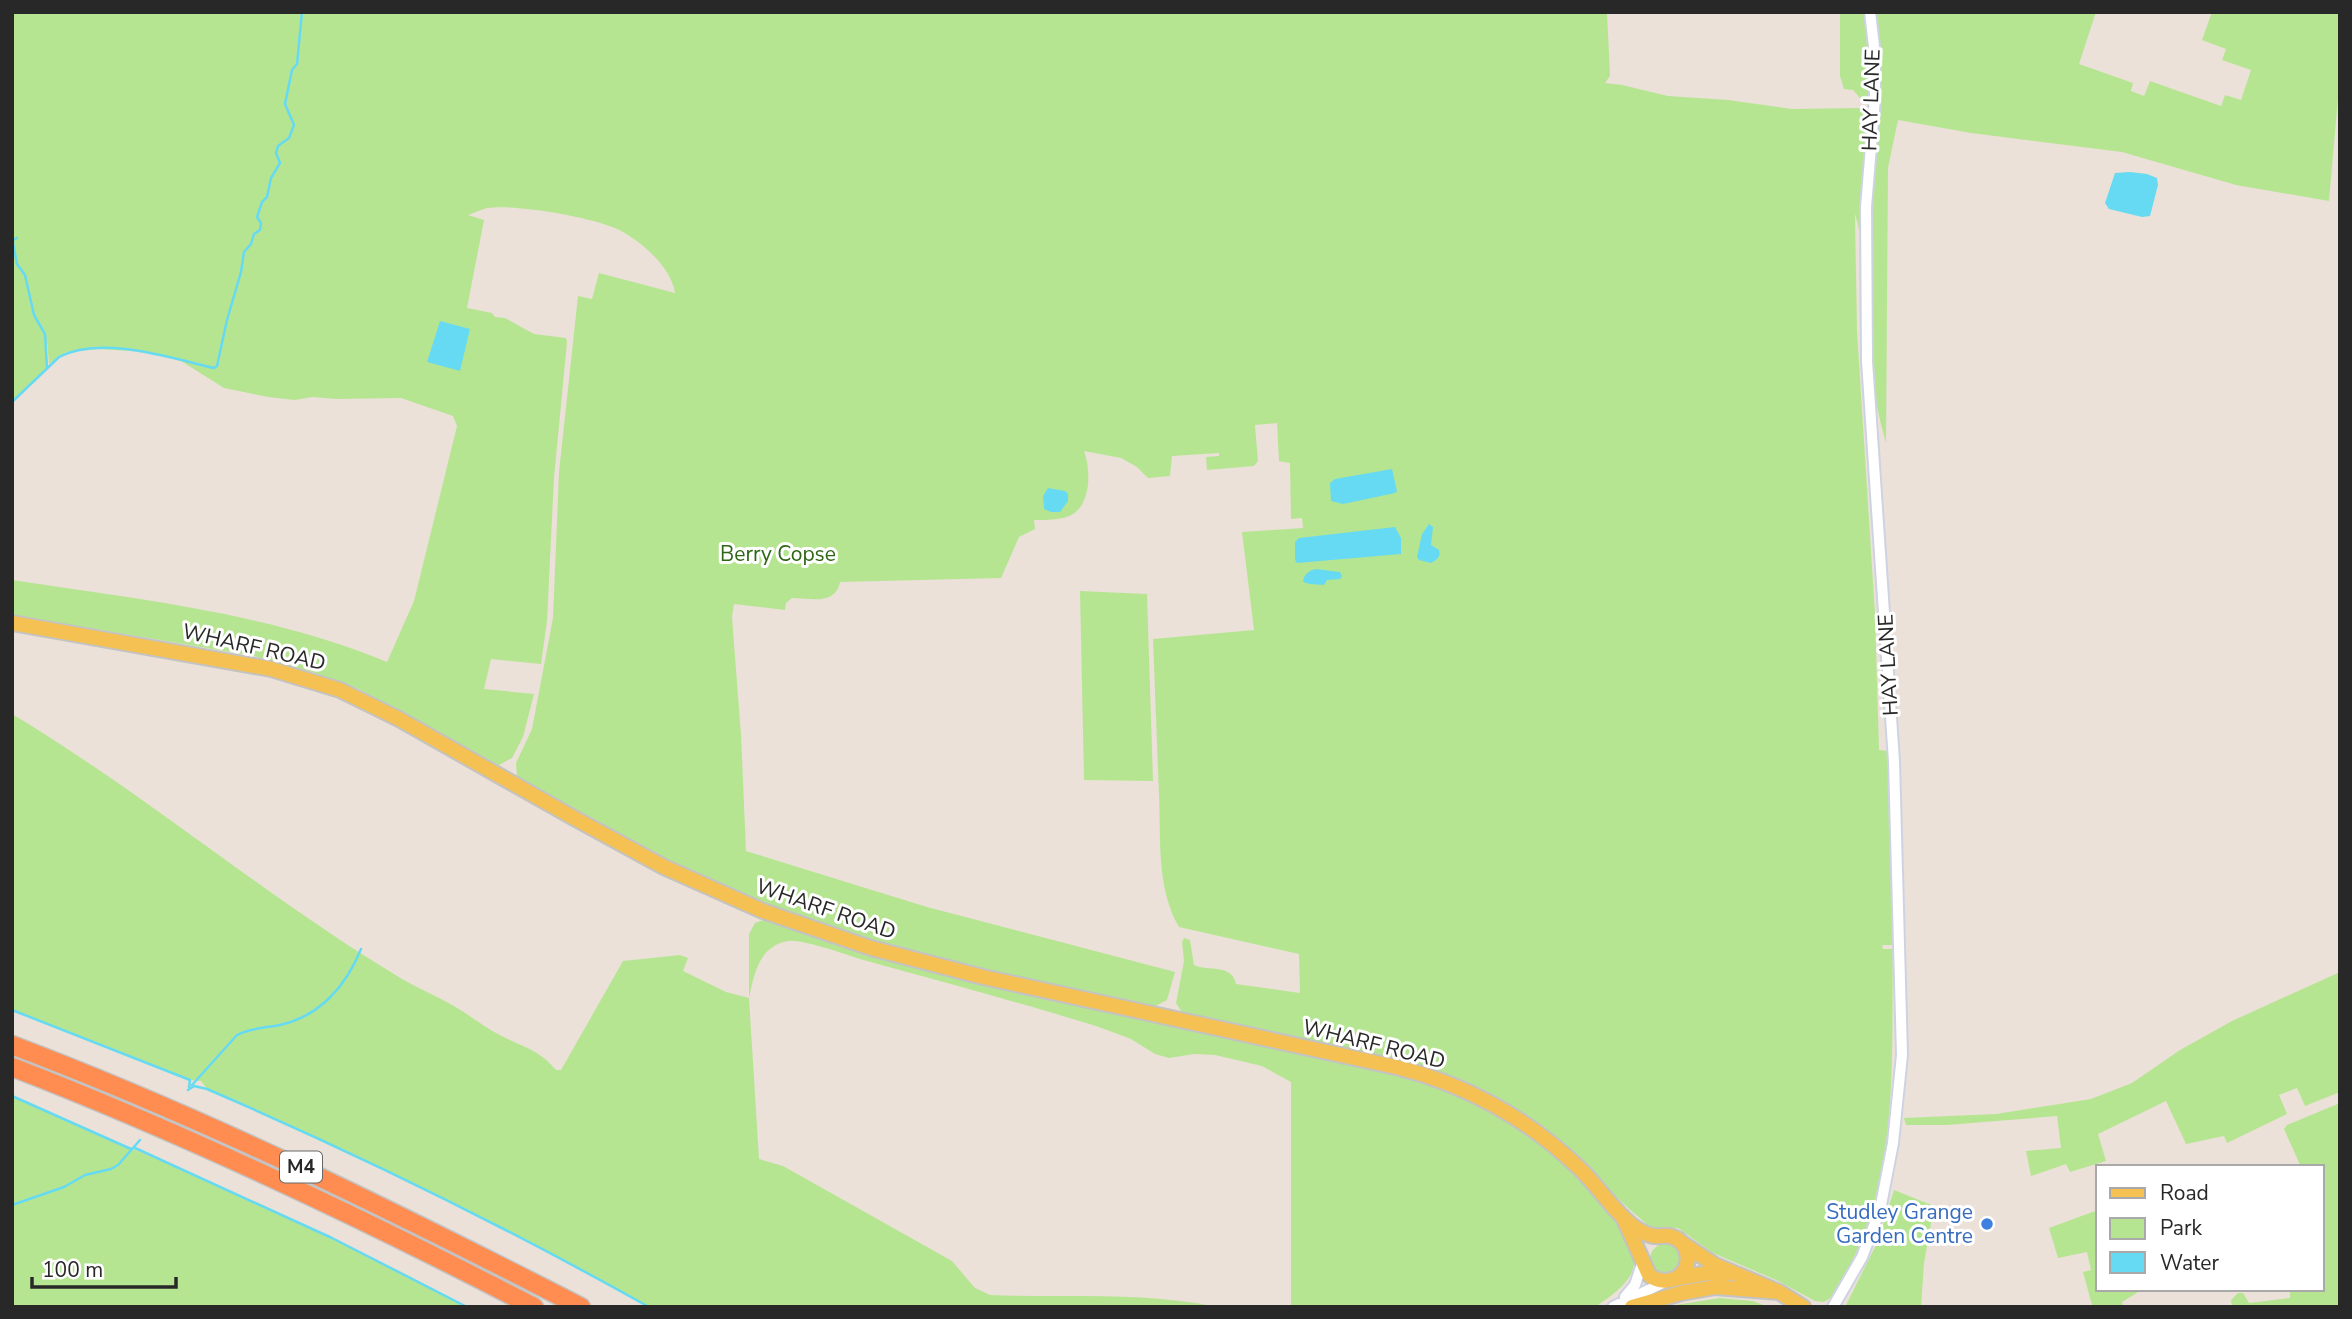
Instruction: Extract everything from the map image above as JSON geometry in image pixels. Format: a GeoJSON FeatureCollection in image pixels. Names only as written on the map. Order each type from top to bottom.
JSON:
{"type":"FeatureCollection","features":[{"type":"Feature","properties":{"kind":"highway","name":"M4"},"geometry":{"type":"LineString","coordinates":[[12,1045],[148,1099],[294,1164],[581,1307]]}},
{"type":"Feature","properties":{"kind":"highway","name":"M4"},"geometry":{"type":"LineString","coordinates":[[12,1067],[141,1120],[329,1203],[534,1307]]}},
{"type":"Feature","properties":{"kind":"main road","name":"WHARF ROAD"},"geometry":{"type":"LineString","coordinates":[[12,623],[260,666],[340,690],[399,719],[664,867],[763,911],[862,945],[983,978],[1384,1065],[1442,1081],[1493,1105],[1539,1134],[1581,1169],[1623,1217],[1640,1231],[1656,1237],[1668,1235],[1735,1275],[1779,1292],[1803,1307]]}},
{"type":"Feature","properties":{"kind":"main road","name":"WHARF ROAD"},"geometry":{"type":"LineString","coordinates":[[1623,1217],[1642,1261]]}},
{"type":"Feature","properties":{"kind":"main road"},"geometry":{"type":"LineString","coordinates":[[1656,1237],[1645,1246],[1642,1261],[1647,1272],[1654,1278],[1671,1280],[1682,1274],[1687,1263],[1687,1252],[1681,1242]]}},
{"type":"Feature","properties":{"kind":"main road","name":"WHARF ROAD"},"geometry":{"type":"LineString","coordinates":[[1671,1280],[1707,1273],[1735,1275]]}},
{"type":"Feature","properties":{"kind":"main road"},"geometry":{"type":"LineString","coordinates":[[1622,1305],[1715,1287],[1779,1292]]}},
{"type":"Feature","properties":{"kind":"street","name":"HAY LANE"},"geometry":{"type":"LineString","coordinates":[[1833,1307],[1862,1257],[1880,1210],[1894,1134],[1902,1055],[1894,761],[1867,361],[1866,207],[1875,99],[1875,55],[1870,12]]}},
{"type":"Feature","properties":{"kind":"street"},"geometry":{"type":"LineString","coordinates":[[1622,1305],[1633,1288],[1642,1261]]}},
{"type":"Feature","properties":{"kind":"street"},"geometry":{"type":"LineString","coordinates":[[1622,1305],[1671,1280]]}},
{"type":"Feature","properties":{"kind":"green space","name":"Berry Copse"},"geometry":{"type":"Polygon","coordinates":[[[12,12],[1607,12],[1610,76],[1605,83],[1668,96],[1728,100],[1792,109],[1867,110],[1870,100],[1867,102],[1853,90],[1844,89],[1840,76],[1840,12],[1865,12],[1870,96],[1873,12],[2096,12],[2079,64],[2133,83],[2131,91],[2144,96],[2150,81],[2221,106],[2225,95],[2241,100],[2251,70],[2222,60],[2226,49],[2202,40],[2212,12],[2340,12],[2340,75],[2329,201],[2236,185],[2122,152],[1971,133],[1898,120],[1888,168],[1886,443],[1871,371],[1861,244],[1855,214],[1857,331],[1875,614],[1879,750],[1888,751],[1894,945],[1882,945],[1883,949],[1893,949],[1892,1072],[1885,1153],[1877,1193],[1865,1232],[1843,1279],[1835,1293],[1823,1302],[1815,1301],[1776,1280],[1713,1253],[1678,1228],[1648,1225],[1537,1123],[1482,1091],[1447,1076],[1186,1015],[1176,1003],[1184,961],[1184,938],[1190,940],[1194,965],[1230,973],[1236,984],[1300,993],[1299,954],[1179,927],[1166,896],[1160,845],[1153,639],[1254,630],[1242,532],[1303,528],[1302,518],[1291,519],[1290,463],[1279,461],[1277,423],[1255,425],[1258,461],[1254,466],[1207,470],[1206,457],[1219,456],[1219,453],[1172,456],[1170,476],[1148,478],[1137,467],[1121,458],[1084,451],[1088,485],[1082,505],[1077,511],[1063,518],[1034,520],[1035,529],[1019,537],[1001,578],[840,582],[837,590],[828,598],[792,598],[786,603],[785,610],[734,604],[732,617],[746,851],[927,907],[1175,972],[1167,1000],[1152,1008],[916,954],[823,926],[743,896],[644,849],[517,777],[516,763],[532,729],[553,618],[559,472],[578,296],[592,299],[599,273],[675,293],[661,263],[643,246],[615,228],[552,212],[516,208],[488,208],[468,215],[484,220],[467,308],[505,318],[534,334],[566,338],[567,342],[554,478],[547,621],[541,664],[491,659],[484,689],[534,694],[523,737],[512,758],[497,766],[359,689],[312,672],[254,656],[12,615],[12,580],[155,601],[250,620],[342,645],[387,662],[414,601],[457,426],[453,416],[401,398],[313,397],[295,400],[224,388],[181,361],[145,352],[99,349],[66,352],[49,364],[47,341],[47,367],[12,402],[12,12]]]}},
{"type":"Feature","properties":{"kind":"green space"},"geometry":{"type":"Polygon","coordinates":[[[1080,591],[1147,594],[1153,781],[1084,780],[1080,591]]]}},
{"type":"Feature","properties":{"kind":"green space"},"geometry":{"type":"Polygon","coordinates":[[[12,714],[111,778],[352,948],[402,979],[454,1006],[492,1031],[536,1052],[556,1070],[561,1070],[623,961],[680,955],[688,958],[683,971],[726,992],[749,998],[759,1159],[783,1166],[952,1261],[975,1288],[990,1295],[1132,1297],[1218,1307],[649,1307],[496,1225],[207,1089],[201,1081],[190,1080],[12,1010],[12,714]]]}},
{"type":"Feature","properties":{"kind":"green space"},"geometry":{"type":"Polygon","coordinates":[[[766,919],[899,963],[1177,1028],[1420,1080],[1505,1120],[1556,1157],[1579,1178],[1621,1230],[1633,1255],[1632,1272],[1619,1289],[1595,1307],[1291,1307],[1291,1082],[1262,1066],[1215,1055],[1194,1054],[1169,1058],[1155,1054],[1131,1039],[1096,1026],[803,942],[788,941],[778,944],[764,955],[756,971],[749,998],[749,934],[755,923],[766,919]]]}},
{"type":"Feature","properties":{"kind":"green space"},"geometry":{"type":"Polygon","coordinates":[[[2340,972],[2340,1092],[2305,1106],[2297,1088],[2279,1095],[2287,1114],[2227,1143],[2224,1136],[2186,1144],[2166,1101],[2098,1134],[2106,1161],[2070,1172],[2066,1164],[2031,1176],[2026,1151],[2061,1148],[2057,1116],[1947,1125],[1906,1125],[1904,1118],[1996,1114],[2091,1099],[2132,1083],[2180,1050],[2232,1021],[2340,972]]]}},
{"type":"Feature","properties":{"kind":"green space"},"geometry":{"type":"Polygon","coordinates":[[[12,1096],[262,1205],[467,1307],[12,1307],[12,1096]]]}},
{"type":"Feature","properties":{"kind":"green space"},"geometry":{"type":"Polygon","coordinates":[[[2340,1103],[2340,1307],[2232,1307],[2231,1300],[2238,1293],[2243,1293],[2249,1303],[2290,1298],[2290,1291],[2324,1291],[2324,1165],[2300,1165],[2284,1129],[2287,1125],[2340,1103]]]}},
{"type":"Feature","properties":{"kind":"green space"},"geometry":{"type":"Polygon","coordinates":[[[1894,1190],[1934,1206],[1924,1263],[1921,1307],[1845,1307],[1878,1241],[1894,1190]]]}},
{"type":"Feature","properties":{"kind":"green space"},"geometry":{"type":"Polygon","coordinates":[[[2096,1211],[2096,1291],[2140,1291],[2122,1302],[2123,1307],[2092,1305],[2083,1272],[2091,1270],[2087,1252],[2058,1258],[2049,1228],[2096,1211]]]}},
{"type":"Feature","properties":{"kind":"green space"},"geometry":{"type":"Polygon","coordinates":[[[1665,1244],[1676,1248],[1680,1259],[1676,1270],[1665,1274],[1654,1270],[1650,1259],[1654,1248],[1665,1244]]]}},
{"type":"Feature","properties":{"kind":"green space"},"geometry":{"type":"Polygon","coordinates":[[[1720,1298],[1753,1301],[1768,1307],[1663,1307],[1720,1298]]]}},
{"type":"Feature","properties":{"kind":"water"},"geometry":{"type":"Polygon","coordinates":[[[2130,172],[2157,178],[2158,185],[2150,216],[2142,217],[2109,209],[2105,203],[2115,173],[2130,172]]]}},
{"type":"Feature","properties":{"kind":"water"},"geometry":{"type":"Polygon","coordinates":[[[440,321],[470,329],[460,371],[427,362],[440,321]]]}},
{"type":"Feature","properties":{"kind":"water"},"geometry":{"type":"Polygon","coordinates":[[[1392,469],[1397,491],[1395,493],[1343,504],[1331,501],[1330,483],[1335,479],[1392,469]]]}},
{"type":"Feature","properties":{"kind":"water"},"geometry":{"type":"Polygon","coordinates":[[[1048,488],[1068,494],[1068,501],[1060,512],[1044,509],[1043,496],[1048,488]]]}},
{"type":"Feature","properties":{"kind":"water"},"geometry":{"type":"Polygon","coordinates":[[[1429,524],[1433,527],[1431,545],[1439,550],[1438,558],[1431,563],[1417,557],[1422,534],[1429,524]]]}},
{"type":"Feature","properties":{"kind":"water"},"geometry":{"type":"Polygon","coordinates":[[[1395,527],[1401,538],[1401,554],[1297,563],[1295,560],[1295,542],[1299,538],[1395,527]]]}},
{"type":"Feature","properties":{"kind":"water"},"geometry":{"type":"Polygon","coordinates":[[[1316,569],[1340,572],[1342,576],[1340,579],[1327,580],[1324,585],[1303,582],[1307,573],[1316,569]]]}},
{"type":"Feature","properties":{"kind":"waterway"},"geometry":{"type":"LineString","coordinates":[[12,402],[59,357],[76,351],[95,348],[136,350],[214,368],[217,366],[244,252],[251,244],[254,234],[260,230],[261,223],[257,217],[262,202],[267,197],[271,178],[280,163],[276,153],[278,146],[289,138],[294,125],[285,104],[292,70],[297,64],[302,12]]}},
{"type":"Feature","properties":{"kind":"waterway"},"geometry":{"type":"LineString","coordinates":[[17,238],[13,240],[17,264],[25,275],[34,315],[45,334],[47,367]]}},
{"type":"Feature","properties":{"kind":"waterway"},"geometry":{"type":"LineString","coordinates":[[192,1085],[237,1035],[294,1021],[319,1007],[330,998],[348,975],[361,949]]}},
{"type":"Feature","properties":{"kind":"waterway"},"geometry":{"type":"LineString","coordinates":[[12,1010],[190,1080],[189,1087]]}},
{"type":"Feature","properties":{"kind":"waterway"},"geometry":{"type":"LineString","coordinates":[[188,1090],[194,1086],[207,1089],[376,1165],[541,1248],[649,1307]]}},
{"type":"Feature","properties":{"kind":"waterway"},"geometry":{"type":"LineString","coordinates":[[12,1096],[131,1149]]}},
{"type":"Feature","properties":{"kind":"waterway"},"geometry":{"type":"LineString","coordinates":[[12,1205],[64,1187],[85,1175],[111,1169],[118,1165],[140,1140]]}},
{"type":"Feature","properties":{"kind":"waterway"},"geometry":{"type":"LineString","coordinates":[[135,1148],[332,1238],[467,1307]]}},
{"type":"Feature","properties":{"kind":"place","name":"Studley Grange Garden Centre"},"geometry":{"type":"Point","coordinates":[1987,1224]}}]}
